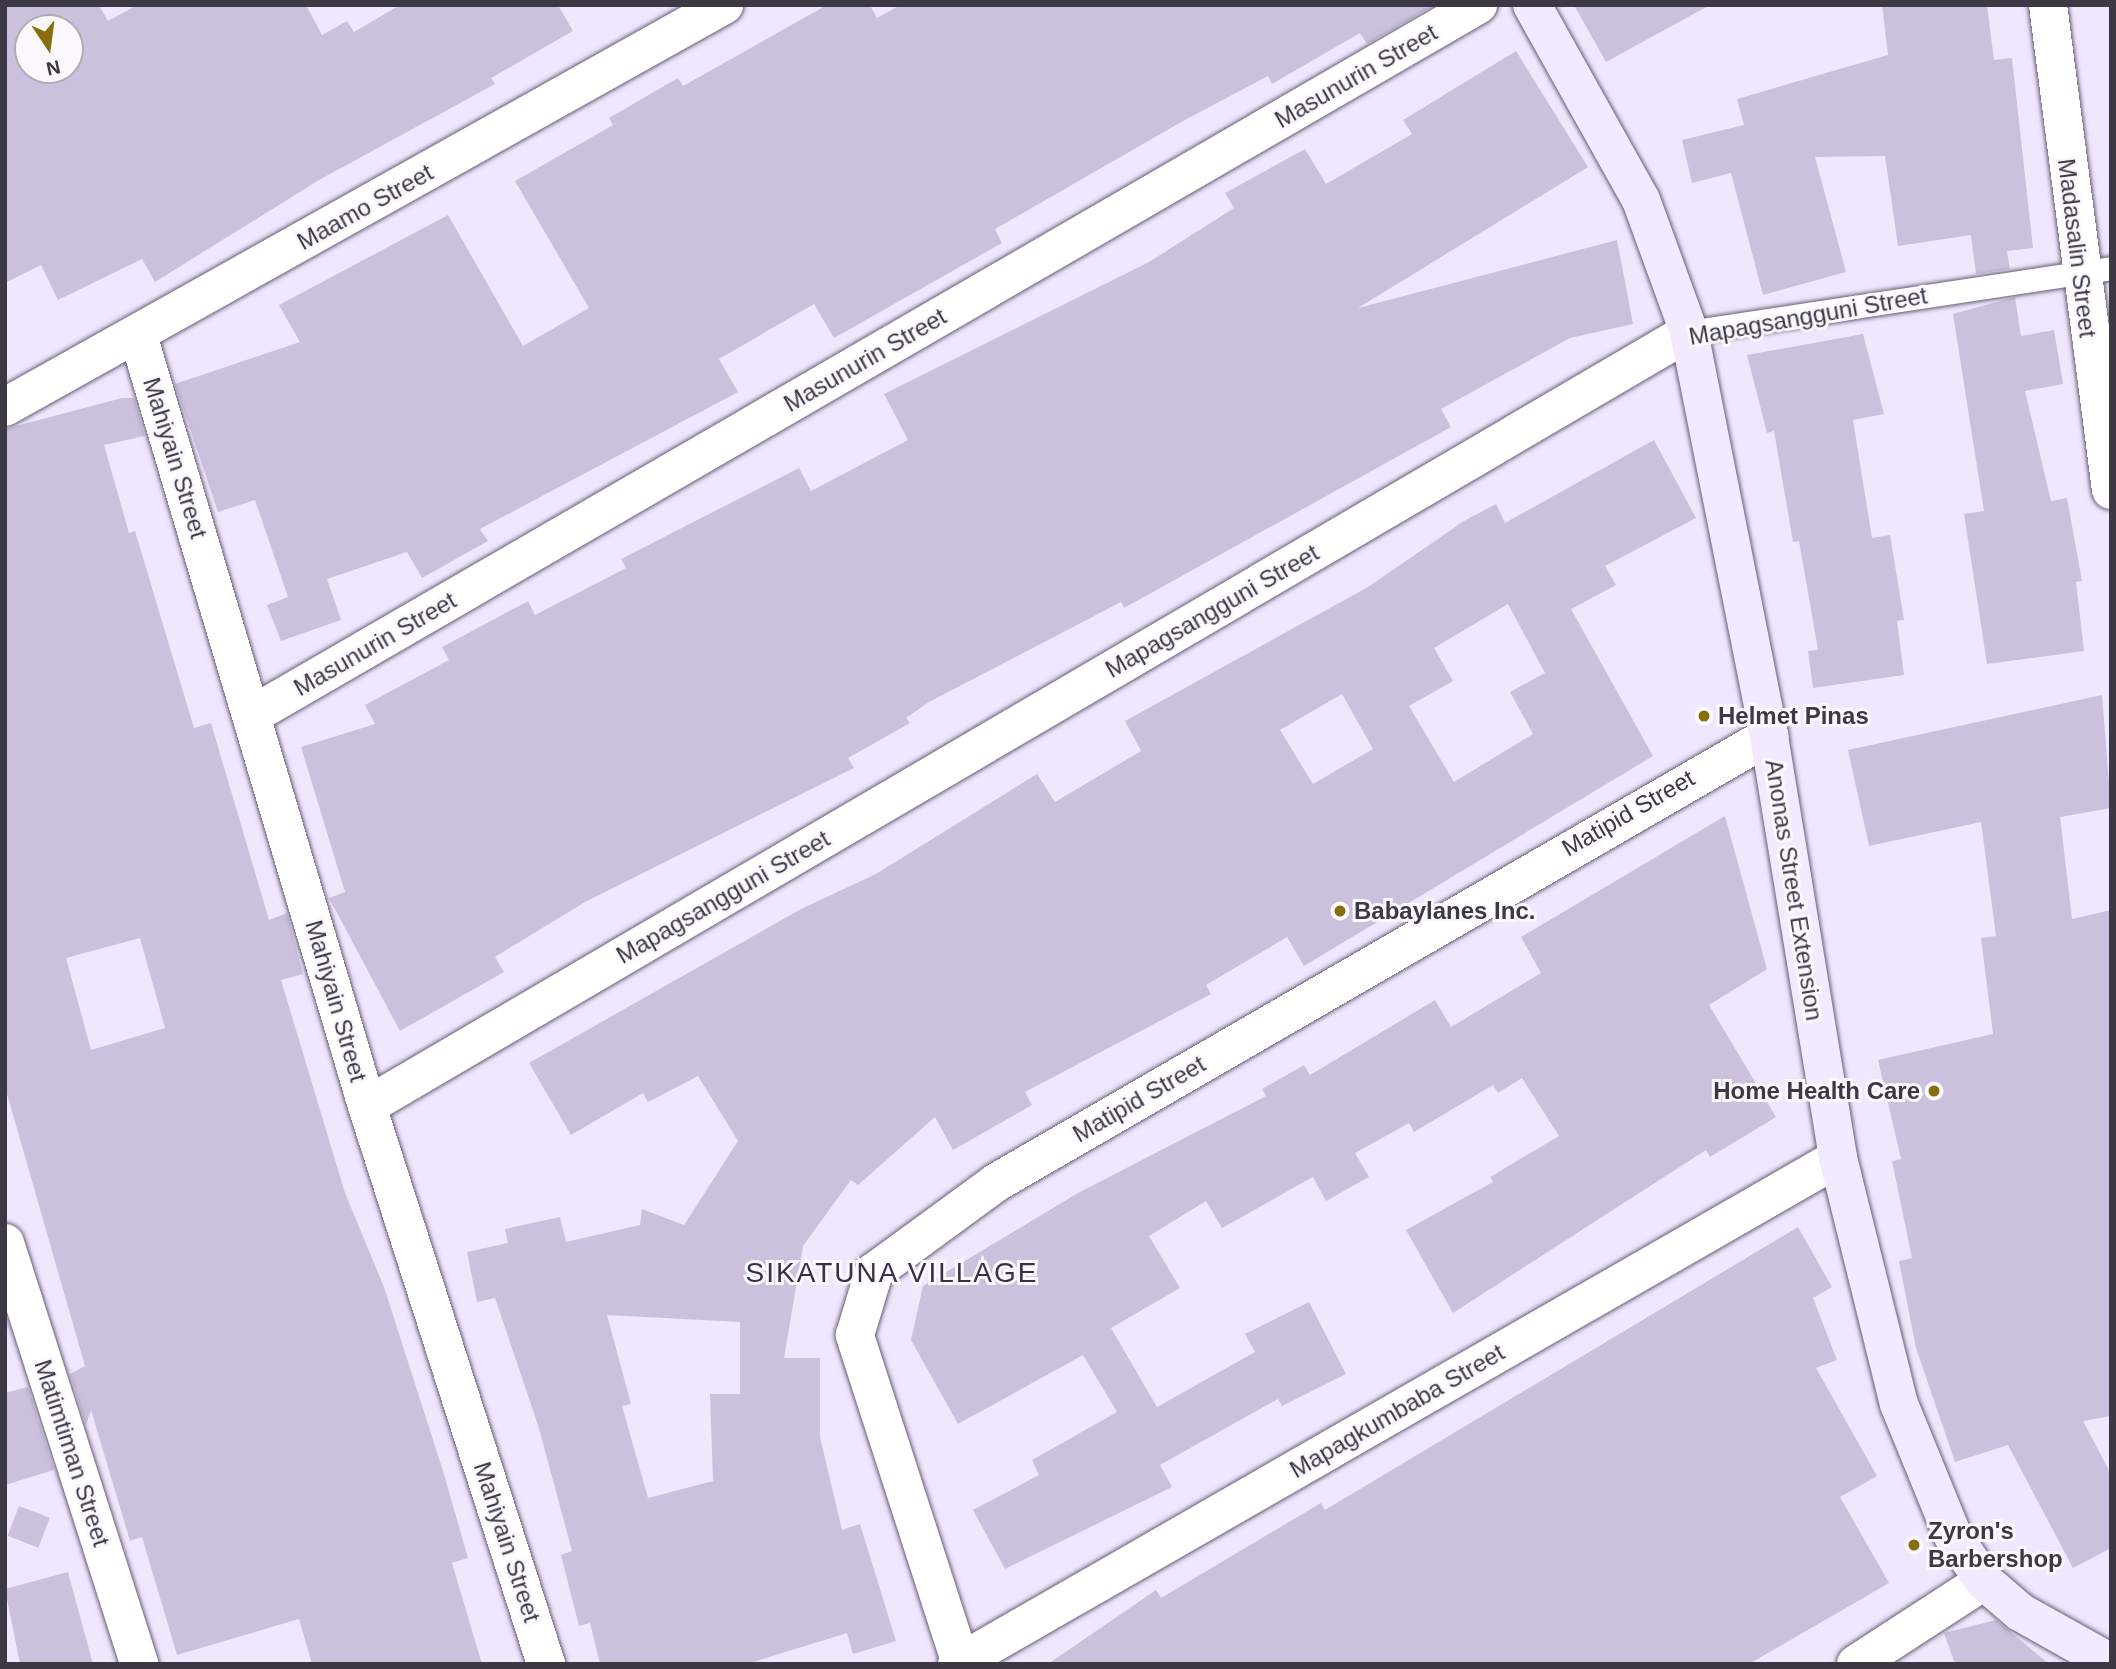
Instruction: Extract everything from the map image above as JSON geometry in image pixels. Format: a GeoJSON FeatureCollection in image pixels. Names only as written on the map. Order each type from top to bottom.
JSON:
{"type":"FeatureCollection","features":[{"type":"Feature","properties":{"kind":"street","name":"Maamo Street"},"geometry":{"type":"LineString","coordinates":[[5,407],[724,5]]}},
{"type":"Feature","properties":{"kind":"street","name":"Masunurin Street"},"geometry":{"type":"LineString","coordinates":[[253,715],[1478,5]]}},
{"type":"Feature","properties":{"kind":"street","name":"Anonas Street Extension"},"geometry":{"type":"LineString","coordinates":[[1532,5],[1641,200],[1689,332],[1769,737],[1838,1158],[1899,1404],[1947,1524],[1984,1581],[2020,1612],[2111,1664]]}},
{"type":"Feature","properties":{"kind":"street","name":"Madasalin Street"},"geometry":{"type":"LineString","coordinates":[[2048,5],[2094,270],[2111,490]]}},
{"type":"Feature","properties":{"kind":"street","name":"Mapagsangguni Street"},"geometry":{"type":"LineString","coordinates":[[367,1106],[1689,332]]}},
{"type":"Feature","properties":{"kind":"street","name":"Mahiyain Street"},"geometry":{"type":"LineString","coordinates":[[138,335],[367,1106],[546,1664]]}},
{"type":"Feature","properties":{"kind":"street","name":"Matipid Street"},"geometry":{"type":"LineString","coordinates":[[960,1663],[855,1335],[874,1272],[998,1182],[1769,737]]}},
{"type":"Feature","properties":{"kind":"street","name":"Mapagkumbaba Street"},"geometry":{"type":"LineString","coordinates":[[960,1663],[1838,1158]]}},
{"type":"Feature","properties":{"kind":"street","name":"Matimtiman Street"},"geometry":{"type":"LineString","coordinates":[[5,1243],[139,1664]]}},
{"type":"Feature","properties":{"kind":"street"},"geometry":{"type":"LineString","coordinates":[[1856,1664],[1984,1581]]}},
{"type":"Feature","properties":{"kind":"lane","name":"Mapagsangguni Street"},"geometry":{"type":"LineString","coordinates":[[1689,332],[2094,270]]}},
{"type":"Feature","properties":{"kind":"building"},"geometry":{"type":"Polygon","coordinates":[[[5,5],[99,5],[108,21],[137,5],[306,5],[322,35],[347,21],[354,32],[400,5],[558,5],[573,31],[491,78],[495,84],[319,180],[155,282],[142,259],[58,300],[41,265],[5,283],[5,5]]]}},
{"type":"Feature","properties":{"kind":"building"},"geometry":{"type":"Polygon","coordinates":[[[827,5],[870,5],[877,18],[900,5],[1434,5],[1367,44],[1360,33],[1272,84],[1268,76],[1183,121],[995,229],[1002,243],[834,338],[814,304],[719,359],[738,392],[480,529],[488,541],[422,578],[407,552],[327,579],[341,620],[281,641],[267,605],[288,597],[255,500],[218,512],[175,384],[300,342],[279,305],[448,215],[523,346],[589,308],[515,181],[613,125],[609,118],[678,78],[683,86],[827,5]]]}},
{"type":"Feature","properties":{"kind":"building"},"geometry":{"type":"Polygon","coordinates":[[[1574,5],[1710,5],[1606,62],[1574,5]]]}},
{"type":"Feature","properties":{"kind":"building"},"geometry":{"type":"Polygon","coordinates":[[[1882,5],[1987,5],[1994,60],[2012,58],[2033,248],[2007,251],[2010,269],[1976,274],[1971,235],[1898,246],[1885,156],[1815,157],[1846,272],[1763,295],[1731,173],[1692,183],[1682,140],[1744,125],[1737,99],[1888,55],[1882,5]]]}},
{"type":"Feature","properties":{"kind":"building"},"geometry":{"type":"Polygon","coordinates":[[[1516,51],[1588,167],[1358,308],[1617,240],[1633,324],[1570,338],[1441,409],[1451,427],[1124,608],[1121,602],[929,702],[906,718],[910,723],[848,758],[854,768],[585,902],[495,957],[504,972],[400,1031],[329,898],[345,892],[301,747],[375,724],[365,705],[449,660],[442,647],[528,601],[535,615],[626,568],[621,559],[799,468],[811,491],[908,440],[884,394],[1149,262],[1234,208],[1225,193],[1305,149],[1326,184],[1412,134],[1403,120],[1516,51]]]}},
{"type":"Feature","properties":{"kind":"building"},"geometry":{"type":"Polygon","coordinates":[[[2015,297],[2021,336],[2054,330],[2063,384],[2025,391],[2051,501],[2067,498],[2082,581],[2076,582],[2084,651],[1987,664],[1964,514],[1984,511],[1953,314],[2015,297]]]}},
{"type":"Feature","properties":{"kind":"building"},"geometry":{"type":"Polygon","coordinates":[[[1863,334],[1884,414],[1853,420],[1872,538],[1890,535],[1904,620],[1897,621],[1904,675],[1813,688],[1808,651],[1818,650],[1799,541],[1793,542],[1774,431],[1767,433],[1747,355],[1863,334]]]}},
{"type":"Feature","properties":{"kind":"building"},"geometry":{"type":"Polygon","coordinates":[[[122,398],[134,398],[145,436],[104,445],[129,533],[135,531],[194,728],[211,723],[269,920],[287,913],[303,974],[281,980],[345,1193],[384,1287],[443,1471],[468,1558],[452,1563],[482,1664],[312,1664],[299,1619],[177,1655],[142,1537],[130,1541],[91,1410],[86,1425],[70,1374],[85,1366],[5,1087],[5,429],[122,398]],[[140,938],[66,958],[91,1050],[165,1028],[140,938]]]}},
{"type":"Feature","properties":{"kind":"building"},"geometry":{"type":"Polygon","coordinates":[[[1654,440],[1696,518],[1605,566],[1616,585],[1571,609],[1653,756],[1304,966],[1287,937],[1206,985],[1211,994],[1025,1092],[1032,1105],[953,1150],[935,1117],[858,1185],[851,1180],[803,1246],[784,1358],[820,1358],[820,1437],[842,1530],[860,1524],[896,1641],[853,1654],[847,1633],[747,1664],[600,1664],[590,1623],[579,1626],[561,1555],[572,1551],[538,1425],[495,1298],[477,1302],[467,1252],[508,1243],[505,1229],[560,1217],[566,1242],[640,1225],[642,1209],[684,1225],[738,1141],[698,1076],[648,1102],[643,1093],[571,1135],[529,1063],[801,909],[876,874],[1037,774],[1055,802],[1141,751],[1125,721],[1368,587],[1464,521],[1496,504],[1505,523],[1654,440]],[[1508,604],[1434,648],[1453,681],[1409,706],[1454,782],[1533,734],[1510,692],[1545,673],[1508,604]],[[1342,694],[1280,730],[1313,784],[1373,749],[1342,694]],[[607,1315],[631,1404],[622,1406],[648,1498],[713,1481],[710,1394],[740,1394],[740,1322],[607,1315]]]}},
{"type":"Feature","properties":{"kind":"building"},"geometry":{"type":"Polygon","coordinates":[[[2102,695],[2111,808],[2060,817],[2072,919],[2111,910],[2111,1416],[2083,1421],[2111,1474],[2111,1548],[2073,1568],[2008,1445],[1955,1462],[1916,1348],[1899,1261],[1912,1258],[1892,1161],[1901,1159],[1878,1060],[1993,1034],[1981,938],[1996,936],[1981,822],[1869,846],[1848,750],[2102,695]]]}},
{"type":"Feature","properties":{"kind":"building"},"geometry":{"type":"Polygon","coordinates":[[[1725,816],[1767,969],[1709,1005],[1776,1117],[1710,1157],[1706,1150],[1453,1313],[1406,1230],[1493,1182],[1490,1177],[1559,1136],[1522,1078],[1498,1093],[1493,1085],[1414,1132],[1409,1123],[1355,1153],[1369,1177],[1326,1201],[1313,1177],[1222,1228],[1206,1201],[1149,1236],[1180,1288],[1111,1328],[1157,1407],[1255,1352],[1245,1334],[1309,1302],[1346,1374],[1282,1406],[1278,1399],[1160,1465],[1172,1487],[1005,1569],[973,1510],[1039,1475],[1032,1460],[1117,1412],[1083,1355],[958,1424],[911,1340],[923,1286],[1078,1193],[1266,1096],[1262,1089],[1304,1065],[1310,1075],[1435,1000],[1451,1027],[1541,973],[1521,937],[1725,816]]]}},
{"type":"Feature","properties":{"kind":"building"},"geometry":{"type":"Polygon","coordinates":[[[1798,1227],[1832,1287],[1813,1298],[1837,1360],[1816,1368],[1877,1476],[1840,1497],[1889,1583],[1749,1664],[1048,1664],[1156,1590],[1161,1598],[1321,1503],[1325,1510],[1798,1227]]]}},
{"type":"Feature","properties":{"kind":"building"},"geometry":{"type":"Polygon","coordinates":[[[28,1387],[54,1470],[5,1485],[5,1393],[28,1387]]]}},
{"type":"Feature","properties":{"kind":"building"},"geometry":{"type":"Polygon","coordinates":[[[19,1506],[50,1518],[38,1548],[8,1536],[19,1506]]]}},
{"type":"Feature","properties":{"kind":"building"},"geometry":{"type":"Polygon","coordinates":[[[68,1572],[93,1664],[20,1664],[5,1589],[68,1572]]]}},
{"type":"Feature","properties":{"kind":"building"},"geometry":{"type":"Polygon","coordinates":[[[1996,1620],[2049,1664],[1955,1664],[1944,1633],[1996,1620]]]}},
{"type":"Feature","properties":{"kind":"place","name":"Helmet Pinas"},"geometry":{"type":"Point","coordinates":[1704,716]}},
{"type":"Feature","properties":{"kind":"place","name":"Babaylanes Inc."},"geometry":{"type":"Point","coordinates":[1340,911]}},
{"type":"Feature","properties":{"kind":"place","name":"Home Health Care"},"geometry":{"type":"Point","coordinates":[1934,1091]}},
{"type":"Feature","properties":{"kind":"place","name":"Zyron's Barbershop"},"geometry":{"type":"Point","coordinates":[1914,1545]}},
{"type":"Feature","properties":{"kind":"district","name":"SIKATUNA VILLAGE"},"geometry":{"type":"Point","coordinates":[892,1273]}}]}
